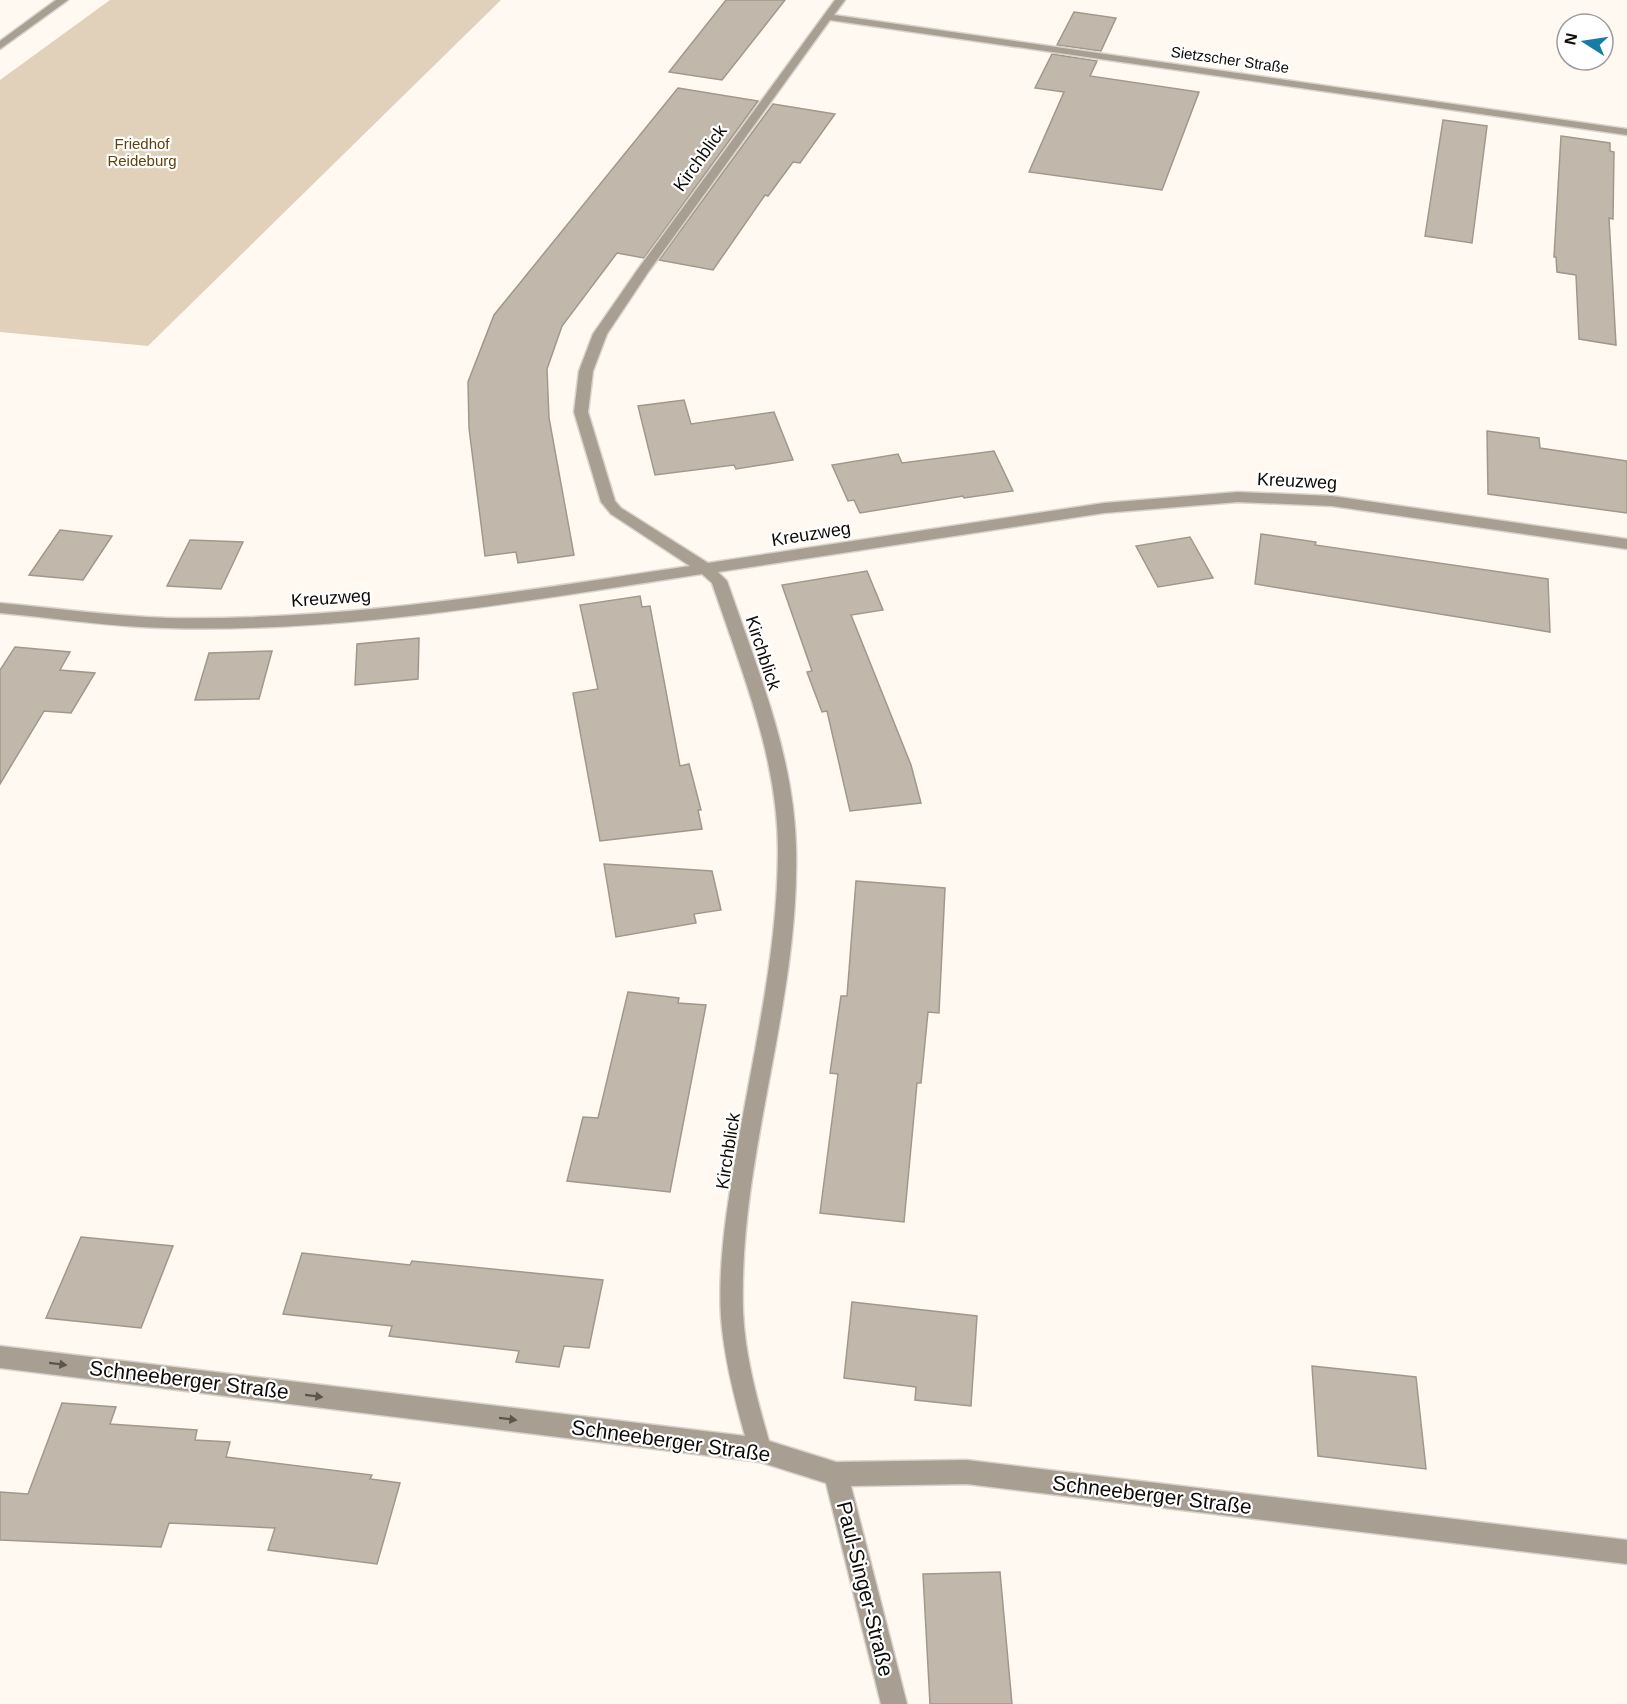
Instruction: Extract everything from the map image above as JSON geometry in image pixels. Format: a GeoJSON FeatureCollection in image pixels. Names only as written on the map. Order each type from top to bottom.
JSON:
{"type":"FeatureCollection","features":[{"type":"Feature","properties":{"kind":"street"},"geometry":{"type":"LineString","coordinates":[[0,46],[63,0]]}},
{"type":"Feature","properties":{"kind":"street","name":"Kirchblick"},"geometry":{"type":"LineString","coordinates":[[760,1450],[738,1370],[731,1296],[736,1222],[784,922],[787,847],[779,780],[763,717],[719,581],[707,570],[616,511],[608,502],[581,412],[586,371],[600,334],[644,268],[840,0]]}},
{"type":"Feature","properties":{"kind":"street","name":"Sietzscher Straße"},"geometry":{"type":"LineString","coordinates":[[828,17],[1627,132]]}},
{"type":"Feature","properties":{"kind":"street","name":"Kreuzweg"},"geometry":{"type":"LineString","coordinates":[[0,608],[166,623],[212,624],[317,620],[454,607],[1104,508],[1167,501],[1238,497],[1332,501],[1627,544]]}},
{"type":"Feature","properties":{"kind":"street","name":"Schneeberger Straße"},"geometry":{"type":"LineString","coordinates":[[0,1357],[760,1450],[836,1474],[967,1472],[1627,1552]]}},
{"type":"Feature","properties":{"kind":"street","name":"Paul-Singer-Straße"},"geometry":{"type":"LineString","coordinates":[[836,1474],[894,1704]]}},
{"type":"Feature","properties":{"kind":"green space","name":"Friedhof Reideburg"},"geometry":{"type":"Polygon","coordinates":[[[110,0],[501,0],[148,346],[0,332],[0,80],[110,0]]]}},
{"type":"Feature","properties":{"kind":"building"},"geometry":{"type":"Polygon","coordinates":[[[726,0],[785,0],[722,80],[669,72],[726,0]]]}},
{"type":"Feature","properties":{"kind":"building"},"geometry":{"type":"Polygon","coordinates":[[[1074,12],[1116,18],[1101,51],[1057,45],[1074,12]]]}},
{"type":"Feature","properties":{"kind":"building"},"geometry":{"type":"Polygon","coordinates":[[[1052,54],[1097,61],[1090,76],[1199,92],[1162,190],[1029,172],[1064,92],[1035,88],[1052,54]]]}},
{"type":"Feature","properties":{"kind":"building"},"geometry":{"type":"Polygon","coordinates":[[[678,88],[758,101],[644,258],[617,253],[562,326],[547,369],[549,418],[574,555],[518,563],[516,552],[485,556],[469,428],[468,382],[494,315],[678,88]]]}},
{"type":"Feature","properties":{"kind":"building"},"geometry":{"type":"Polygon","coordinates":[[[773,104],[835,114],[800,163],[793,162],[768,196],[765,195],[713,270],[659,260],[773,104]]]}},
{"type":"Feature","properties":{"kind":"building"},"geometry":{"type":"Polygon","coordinates":[[[1443,120],[1487,126],[1472,243],[1425,236],[1443,120]]]}},
{"type":"Feature","properties":{"kind":"building"},"geometry":{"type":"Polygon","coordinates":[[[1561,136],[1610,143],[1610,151],[1614,152],[1613,219],[1609,218],[1616,345],[1579,339],[1576,275],[1557,272],[1556,257],[1554,257],[1561,136]]]}},
{"type":"Feature","properties":{"kind":"building"},"geometry":{"type":"Polygon","coordinates":[[[684,400],[691,424],[774,412],[793,460],[736,469],[734,465],[655,475],[638,406],[684,400]]]}},
{"type":"Feature","properties":{"kind":"building"},"geometry":{"type":"Polygon","coordinates":[[[1487,431],[1539,438],[1540,448],[1627,461],[1627,513],[1488,494],[1487,431]]]}},
{"type":"Feature","properties":{"kind":"building"},"geometry":{"type":"Polygon","coordinates":[[[994,451],[1013,491],[964,498],[963,496],[860,513],[854,500],[848,501],[832,465],[898,454],[902,463],[994,451]]]}},
{"type":"Feature","properties":{"kind":"building"},"geometry":{"type":"Polygon","coordinates":[[[60,530],[112,536],[83,580],[29,575],[60,530]]]}},
{"type":"Feature","properties":{"kind":"building"},"geometry":{"type":"Polygon","coordinates":[[[1261,534],[1316,542],[1315,545],[1548,579],[1550,632],[1255,584],[1261,534]]]}},
{"type":"Feature","properties":{"kind":"building"},"geometry":{"type":"Polygon","coordinates":[[[1190,537],[1213,578],[1158,587],[1136,546],[1190,537]]]}},
{"type":"Feature","properties":{"kind":"building"},"geometry":{"type":"Polygon","coordinates":[[[190,540],[243,542],[221,589],[167,586],[190,540]]]}},
{"type":"Feature","properties":{"kind":"building"},"geometry":{"type":"Polygon","coordinates":[[[867,571],[883,610],[851,615],[911,765],[921,803],[850,811],[827,711],[822,712],[807,672],[812,671],[782,585],[867,571]]]}},
{"type":"Feature","properties":{"kind":"building"},"geometry":{"type":"Polygon","coordinates":[[[640,596],[642,607],[650,606],[680,766],[689,764],[701,810],[698,810],[702,829],[600,841],[573,693],[598,689],[580,605],[640,596]]]}},
{"type":"Feature","properties":{"kind":"building"},"geometry":{"type":"Polygon","coordinates":[[[419,638],[418,679],[355,685],[357,644],[419,638]]]}},
{"type":"Feature","properties":{"kind":"building"},"geometry":{"type":"Polygon","coordinates":[[[15,647],[70,652],[60,670],[95,673],[71,713],[44,711],[0,784],[0,670],[15,647]]]}},
{"type":"Feature","properties":{"kind":"building"},"geometry":{"type":"Polygon","coordinates":[[[272,651],[259,699],[195,700],[209,653],[272,651]]]}},
{"type":"Feature","properties":{"kind":"building"},"geometry":{"type":"Polygon","coordinates":[[[604,864],[712,871],[721,910],[694,914],[696,923],[616,937],[604,864]]]}},
{"type":"Feature","properties":{"kind":"building"},"geometry":{"type":"Polygon","coordinates":[[[856,881],[945,888],[939,1013],[928,1012],[921,1083],[917,1083],[904,1222],[820,1213],[838,1074],[830,1073],[841,996],[847,996],[856,881]]]}},
{"type":"Feature","properties":{"kind":"building"},"geometry":{"type":"Polygon","coordinates":[[[628,992],[679,998],[678,1003],[706,1005],[670,1192],[567,1181],[583,1117],[598,1118],[628,992]]]}},
{"type":"Feature","properties":{"kind":"building"},"geometry":{"type":"Polygon","coordinates":[[[81,1237],[173,1246],[141,1328],[46,1318],[81,1237]]]}},
{"type":"Feature","properties":{"kind":"building"},"geometry":{"type":"Polygon","coordinates":[[[302,1253],[410,1265],[412,1261],[603,1280],[589,1348],[564,1346],[559,1367],[516,1362],[519,1351],[389,1336],[392,1326],[283,1314],[302,1253]]]}},
{"type":"Feature","properties":{"kind":"building"},"geometry":{"type":"Polygon","coordinates":[[[852,1302],[977,1316],[971,1406],[915,1400],[916,1387],[844,1378],[852,1302]]]}},
{"type":"Feature","properties":{"kind":"building"},"geometry":{"type":"Polygon","coordinates":[[[1312,1366],[1416,1377],[1426,1469],[1318,1456],[1312,1366]]]}},
{"type":"Feature","properties":{"kind":"building"},"geometry":{"type":"Polygon","coordinates":[[[62,1403],[116,1407],[110,1424],[197,1430],[195,1440],[230,1442],[226,1457],[372,1475],[370,1479],[400,1483],[377,1564],[268,1550],[275,1528],[169,1523],[161,1547],[0,1540],[0,1492],[28,1494],[62,1403]]]}},
{"type":"Feature","properties":{"kind":"building"},"geometry":{"type":"Polygon","coordinates":[[[1000,1572],[1012,1704],[930,1704],[923,1574],[1000,1572]]]}}]}
